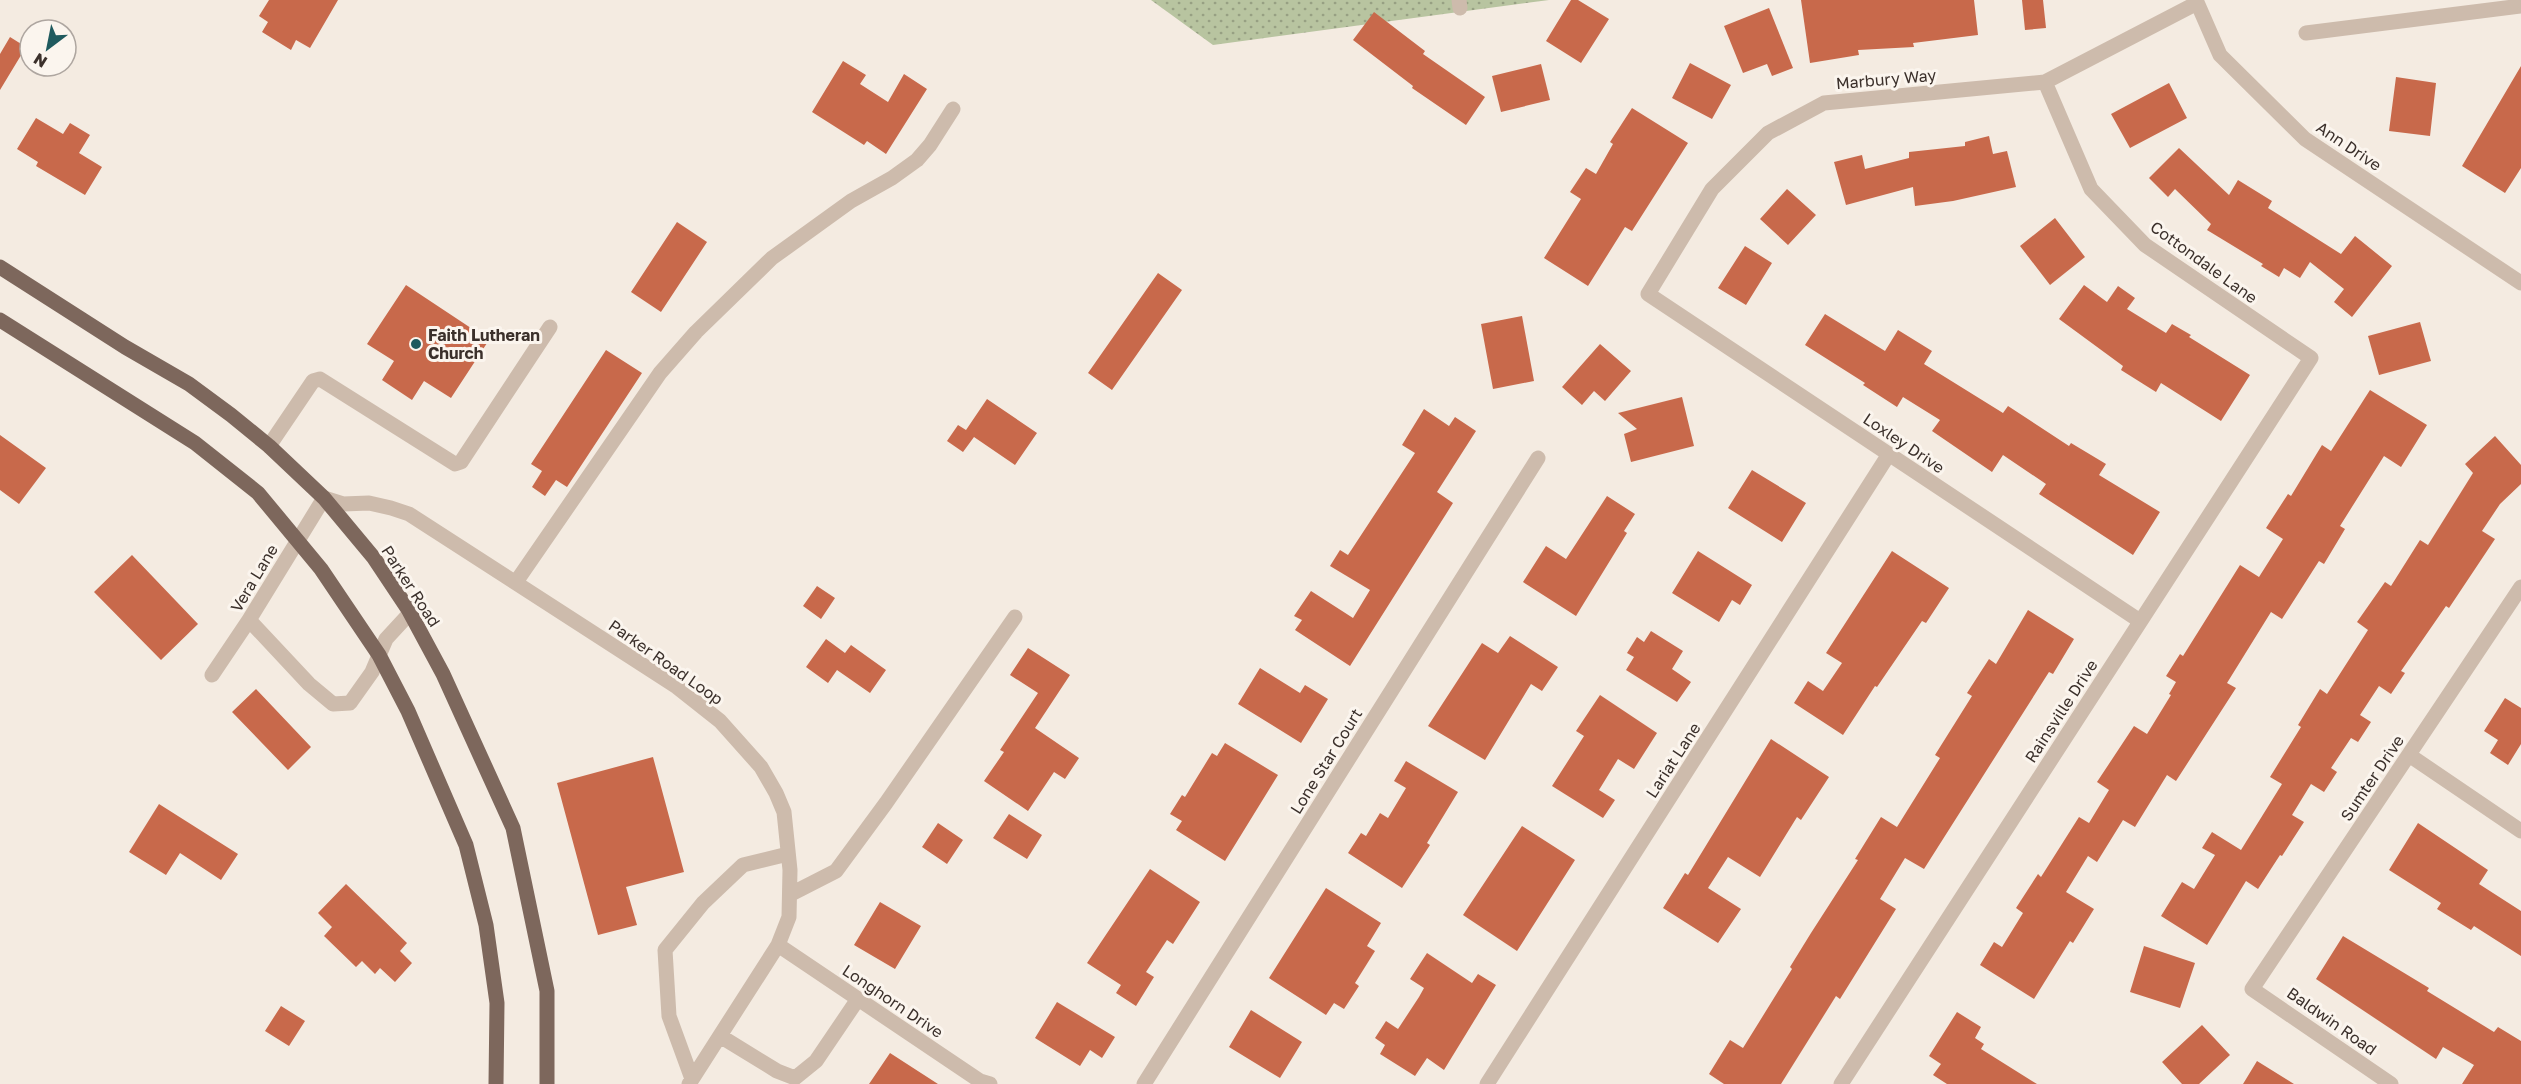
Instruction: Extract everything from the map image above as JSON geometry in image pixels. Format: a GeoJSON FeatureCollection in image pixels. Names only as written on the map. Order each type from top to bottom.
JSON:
{"type":"FeatureCollection","features":[{"type":"Feature","properties":{"kind":"main road","name":"Parker Road"},"geometry":{"type":"LineString","coordinates":[[0,267],[125,347],[189,384],[231,415],[269,446],[324,498],[374,558],[410,613],[448,684],[513,828],[547,991],[548,1084]]}},
{"type":"Feature","properties":{"kind":"main road"},"geometry":{"type":"LineString","coordinates":[[0,320],[195,443],[258,493],[321,569],[379,655],[408,711],[466,845],[486,926],[497,1003],[496,1084]]}},
{"type":"Feature","properties":{"kind":"street","name":"Marbury Way"},"geometry":{"type":"LineString","coordinates":[[1648,294],[1712,189],[1768,133],[1824,104],[2045,82],[2196,2]]}},
{"type":"Feature","properties":{"kind":"street","name":"Ann Drive"},"geometry":{"type":"LineString","coordinates":[[2196,2],[2220,55],[2305,139],[2519,277]]}},
{"type":"Feature","properties":{"kind":"street"},"geometry":{"type":"LineString","coordinates":[[2306,33],[2521,6]]}},
{"type":"Feature","properties":{"kind":"street","name":"Cottondale Lane"},"geometry":{"type":"LineString","coordinates":[[2045,82],[2091,189],[2145,245],[2311,358]]}},
{"type":"Feature","properties":{"kind":"street"},"geometry":{"type":"LineString","coordinates":[[516,582],[660,373],[677,352],[771,258],[851,201],[892,178],[916,160],[930,145],[953,109]]}},
{"type":"Feature","properties":{"kind":"street","name":"Loxley Drive"},"geometry":{"type":"LineString","coordinates":[[1648,294],[2140,621]]}},
{"type":"Feature","properties":{"kind":"street"},"geometry":{"type":"LineString","coordinates":[[269,446],[313,381],[320,379],[455,464],[462,462],[550,327]]}},
{"type":"Feature","properties":{"kind":"street","name":"Rainsville Drive"},"geometry":{"type":"LineString","coordinates":[[1847,1082],[2140,621],[2311,358]]}},
{"type":"Feature","properties":{"kind":"street","name":"Lariat Lane"},"geometry":{"type":"LineString","coordinates":[[1487,1084],[1889,454]]}},
{"type":"Feature","properties":{"kind":"street","name":"Lone Star Court"},"geometry":{"type":"LineString","coordinates":[[1144,1084],[1538,458]]}},
{"type":"Feature","properties":{"kind":"street","name":"Parker Road Loop"},"geometry":{"type":"LineString","coordinates":[[324,498],[343,504],[369,503],[409,514],[677,687],[720,722],[761,767],[784,812],[791,894],[789,917],[778,945],[691,1082]]}},
{"type":"Feature","properties":{"kind":"street","name":"Vera Lane"},"geometry":{"type":"LineString","coordinates":[[212,675],[249,620],[324,498]]}},
{"type":"Feature","properties":{"kind":"street","name":"Sumter Drive"},"geometry":{"type":"LineString","coordinates":[[2252,989],[2521,587]]}},
{"type":"Feature","properties":{"kind":"street"},"geometry":{"type":"LineString","coordinates":[[249,620],[309,684],[333,704],[350,703],[372,672],[386,639],[410,613]]}},
{"type":"Feature","properties":{"kind":"street"},"geometry":{"type":"LineString","coordinates":[[791,894],[836,871],[1015,617]]}},
{"type":"Feature","properties":{"kind":"street"},"geometry":{"type":"LineString","coordinates":[[2409,755],[2521,831]]}},
{"type":"Feature","properties":{"kind":"street"},"geometry":{"type":"LineString","coordinates":[[691,1082],[669,1016],[665,950],[703,903],[743,865],[788,854]]}},
{"type":"Feature","properties":{"kind":"street","name":"Longhorn Drive"},"geometry":{"type":"LineString","coordinates":[[778,945],[980,1081],[990,1084]]}},
{"type":"Feature","properties":{"kind":"street","name":"Baldwin Road"},"geometry":{"type":"LineString","coordinates":[[2252,989],[2391,1084]]}},
{"type":"Feature","properties":{"kind":"street"},"geometry":{"type":"LineString","coordinates":[[720,1036],[777,1071],[795,1078],[816,1061],[858,999]]}},
{"type":"Feature","properties":{"kind":"green space"},"geometry":{"type":"Polygon","coordinates":[[[1151,0],[1549,0],[1213,45],[1151,0]]]}},
{"type":"Feature","properties":{"kind":"building"},"geometry":{"type":"Polygon","coordinates":[[[269,0],[338,0],[310,48],[296,40],[291,50],[262,32],[268,22],[259,16],[269,0]]]}},
{"type":"Feature","properties":{"kind":"building"},"geometry":{"type":"Polygon","coordinates":[[[1571,0],[1578,0],[1609,19],[1581,63],[1546,41],[1571,0]]]}},
{"type":"Feature","properties":{"kind":"building"},"geometry":{"type":"Polygon","coordinates":[[[1801,0],[1974,0],[1978,35],[1913,43],[1914,47],[1858,50],[1859,55],[1810,63],[1801,0]]]}},
{"type":"Feature","properties":{"kind":"building"},"geometry":{"type":"Polygon","coordinates":[[[2022,0],[2043,0],[2046,28],[2025,30],[2022,0]]]}},
{"type":"Feature","properties":{"kind":"building"},"geometry":{"type":"Polygon","coordinates":[[[1769,8],[1793,68],[1772,76],[1767,64],[1743,73],[1724,26],[1769,8]]]}},
{"type":"Feature","properties":{"kind":"building"},"geometry":{"type":"Polygon","coordinates":[[[1374,12],[1425,51],[1423,54],[1485,97],[1466,125],[1412,88],[1413,86],[1353,40],[1374,12]]]}},
{"type":"Feature","properties":{"kind":"building"},"geometry":{"type":"Polygon","coordinates":[[[10,37],[18,42],[18,60],[0,90],[0,54],[10,37]]]}},
{"type":"Feature","properties":{"kind":"building"},"geometry":{"type":"Polygon","coordinates":[[[843,61],[866,75],[860,84],[888,102],[904,74],[927,89],[886,154],[867,141],[864,145],[812,112],[843,61]]]}},
{"type":"Feature","properties":{"kind":"building"},"geometry":{"type":"Polygon","coordinates":[[[1690,63],[1731,85],[1712,119],[1672,98],[1690,63]]]}},
{"type":"Feature","properties":{"kind":"building"},"geometry":{"type":"Polygon","coordinates":[[[1541,64],[1550,100],[1501,112],[1492,76],[1541,64]]]}},
{"type":"Feature","properties":{"kind":"building"},"geometry":{"type":"Polygon","coordinates":[[[2521,66],[2521,168],[2505,193],[2462,166],[2521,66]]]}},
{"type":"Feature","properties":{"kind":"building"},"geometry":{"type":"Polygon","coordinates":[[[2396,77],[2436,83],[2430,136],[2389,131],[2396,77]]]}},
{"type":"Feature","properties":{"kind":"building"},"geometry":{"type":"Polygon","coordinates":[[[2169,83],[2187,118],[2130,148],[2111,114],[2169,83]]]}},
{"type":"Feature","properties":{"kind":"building"},"geometry":{"type":"Polygon","coordinates":[[[1632,108],[1688,143],[1632,231],[1625,227],[1588,286],[1544,258],[1581,199],[1570,192],[1586,168],[1596,174],[1613,144],[1610,142],[1632,108]]]}},
{"type":"Feature","properties":{"kind":"building"},"geometry":{"type":"Polygon","coordinates":[[[36,118],[63,134],[70,123],[90,135],[79,153],[102,167],[85,195],[36,166],[38,162],[17,149],[36,118]]]}},
{"type":"Feature","properties":{"kind":"building"},"geometry":{"type":"Polygon","coordinates":[[[1989,136],[1993,154],[2007,151],[2016,187],[1953,201],[1915,206],[1913,187],[1846,205],[1834,162],[1862,155],[1865,169],[1909,158],[1909,152],[1965,146],[1965,142],[1989,136]]]}},
{"type":"Feature","properties":{"kind":"building"},"geometry":{"type":"Polygon","coordinates":[[[2179,148],[2229,195],[2238,180],[2272,201],[2268,208],[2341,254],[2355,236],[2392,266],[2352,317],[2334,302],[2344,289],[2310,262],[2300,278],[2284,268],[2279,277],[2261,266],[2263,264],[2207,230],[2211,224],[2175,189],[2168,197],[2149,178],[2179,148]]]}},
{"type":"Feature","properties":{"kind":"building"},"geometry":{"type":"Polygon","coordinates":[[[1787,189],[1816,215],[1788,245],[1760,219],[1787,189]]]}},
{"type":"Feature","properties":{"kind":"building"},"geometry":{"type":"Polygon","coordinates":[[[2055,218],[2085,257],[2050,285],[2020,246],[2055,218]]]}},
{"type":"Feature","properties":{"kind":"building"},"geometry":{"type":"Polygon","coordinates":[[[677,222],[707,242],[661,312],[631,292],[677,222]]]}},
{"type":"Feature","properties":{"kind":"building"},"geometry":{"type":"Polygon","coordinates":[[[1745,246],[1772,263],[1746,305],[1718,288],[1745,246]]]}},
{"type":"Feature","properties":{"kind":"building"},"geometry":{"type":"Polygon","coordinates":[[[1158,273],[1182,290],[1112,390],[1088,373],[1158,273]]]}},
{"type":"Feature","properties":{"kind":"building"},"geometry":{"type":"Polygon","coordinates":[[[406,285],[489,340],[451,398],[424,381],[412,400],[382,380],[394,361],[367,344],[406,285]]]}},
{"type":"Feature","properties":{"kind":"building"},"geometry":{"type":"Polygon","coordinates":[[[2084,285],[2107,302],[2118,286],[2135,298],[2127,309],[2166,333],[2172,324],[2250,375],[2221,421],[2161,383],[2156,392],[2121,370],[2123,366],[2059,319],[2084,285]]]}},
{"type":"Feature","properties":{"kind":"building"},"geometry":{"type":"Polygon","coordinates":[[[1825,314],[1885,351],[1898,330],[1932,351],[1924,364],[2003,413],[2008,406],[2069,446],[2071,443],[2106,464],[2099,475],[2160,512],[2133,555],[2039,494],[2046,484],[2003,455],[1992,472],[1932,431],[1940,420],[1903,397],[1897,407],[1863,385],[1865,383],[1805,345],[1825,314]]]}},
{"type":"Feature","properties":{"kind":"building"},"geometry":{"type":"Polygon","coordinates":[[[1522,316],[1534,381],[1493,389],[1481,324],[1522,316]]]}},
{"type":"Feature","properties":{"kind":"building"},"geometry":{"type":"Polygon","coordinates":[[[2420,322],[2431,361],[2379,375],[2368,336],[2420,322]]]}},
{"type":"Feature","properties":{"kind":"building"},"geometry":{"type":"Polygon","coordinates":[[[1600,344],[1631,371],[1605,401],[1594,391],[1582,405],[1562,387],[1600,344]]]}},
{"type":"Feature","properties":{"kind":"building"},"geometry":{"type":"Polygon","coordinates":[[[606,350],[642,373],[567,487],[556,480],[545,496],[532,487],[542,471],[531,464],[606,350]]]}},
{"type":"Feature","properties":{"kind":"building"},"geometry":{"type":"Polygon","coordinates":[[[2370,390],[2427,425],[2401,467],[2384,456],[2340,526],[2345,529],[2324,564],[2319,561],[2282,619],[2271,612],[2227,683],[2236,688],[2176,781],[2167,775],[2135,827],[2123,820],[2097,862],[2088,856],[2066,892],[2094,909],[2073,943],[2070,941],[2034,999],[1980,965],[1994,942],[2002,947],[2023,913],[2016,908],[2038,874],[2041,877],[2079,817],[2089,823],[2109,790],[2097,782],[2134,726],[2147,734],[2171,695],[2169,694],[2176,682],[2166,676],[2180,654],[2183,656],[2240,565],[2259,577],[2283,539],[2266,528],[2288,494],[2291,496],[2322,445],[2331,451],[2370,390]]]}},
{"type":"Feature","properties":{"kind":"building"},"geometry":{"type":"Polygon","coordinates":[[[1682,397],[1694,446],[1631,462],[1624,434],[1637,429],[1618,413],[1682,397]]]}},
{"type":"Feature","properties":{"kind":"building"},"geometry":{"type":"Polygon","coordinates":[[[987,399],[1037,433],[1015,465],[974,437],[963,452],[947,441],[958,425],[966,430],[987,399]]]}},
{"type":"Feature","properties":{"kind":"building"},"geometry":{"type":"Polygon","coordinates":[[[1424,409],[1449,426],[1455,417],[1476,431],[1437,492],[1453,503],[1350,666],[1295,630],[1302,620],[1294,616],[1311,591],[1353,618],[1370,590],[1330,566],[1340,550],[1348,555],[1415,453],[1402,445],[1424,409]]]}},
{"type":"Feature","properties":{"kind":"building"},"geometry":{"type":"Polygon","coordinates":[[[0,435],[46,468],[19,504],[0,490],[0,435]]]}},
{"type":"Feature","properties":{"kind":"building"},"geometry":{"type":"Polygon","coordinates":[[[2495,436],[2521,465],[2521,484],[2500,504],[2482,531],[2495,539],[2449,608],[2446,606],[2401,671],[2405,673],[2391,694],[2379,686],[2360,715],[2371,722],[2358,742],[2351,738],[2331,768],[2337,772],[2324,792],[2311,784],[2292,815],[2304,822],[2282,856],[2280,855],[2258,889],[2246,881],[2207,945],[2161,916],[2182,882],[2194,889],[2215,855],[2202,848],[2212,832],[2241,850],[2282,784],[2270,777],[2301,727],[2298,725],[2320,689],[2327,694],[2368,630],[2357,622],[2385,582],[2391,586],[2420,540],[2428,545],[2473,473],[2465,464],[2495,436]]]}},
{"type":"Feature","properties":{"kind":"building"},"geometry":{"type":"Polygon","coordinates":[[[1752,470],[1806,503],[1782,542],[1728,508],[1752,470]]]}},
{"type":"Feature","properties":{"kind":"building"},"geometry":{"type":"Polygon","coordinates":[[[1607,496],[1635,514],[1624,531],[1627,533],[1576,616],[1523,582],[1546,546],[1566,559],[1607,496]]]}},
{"type":"Feature","properties":{"kind":"building"},"geometry":{"type":"Polygon","coordinates":[[[1698,551],[1752,585],[1740,605],[1732,600],[1719,622],[1672,593],[1698,551]]]}},
{"type":"Feature","properties":{"kind":"building"},"geometry":{"type":"Polygon","coordinates":[[[1892,551],[1949,588],[1926,623],[1922,621],[1877,687],[1875,686],[1843,735],[1794,703],[1808,681],[1823,691],[1842,663],[1826,653],[1892,551]]]}},
{"type":"Feature","properties":{"kind":"building"},"geometry":{"type":"Polygon","coordinates":[[[132,555],[198,624],[161,660],[94,592],[132,555]]]}},
{"type":"Feature","properties":{"kind":"building"},"geometry":{"type":"Polygon","coordinates":[[[817,586],[835,598],[821,619],[803,606],[817,586]]]}},
{"type":"Feature","properties":{"kind":"building"},"geometry":{"type":"Polygon","coordinates":[[[2028,610],[2074,639],[2053,674],[2049,672],[1924,869],[1905,858],[1880,899],[1896,909],[1840,999],[1836,996],[1781,1084],[1724,1084],[1709,1074],[1730,1040],[1743,1048],[1792,969],[1790,967],[1858,860],[1855,859],[1881,817],[1897,827],[1940,758],[1935,755],[1972,696],[1967,693],[1989,659],[1996,664],[2028,610]]]}},
{"type":"Feature","properties":{"kind":"building"},"geometry":{"type":"Polygon","coordinates":[[[1651,631],[1683,651],[1672,669],[1691,682],[1677,702],[1626,670],[1634,657],[1627,653],[1637,637],[1644,642],[1651,631]]]}},
{"type":"Feature","properties":{"kind":"building"},"geometry":{"type":"Polygon","coordinates":[[[1510,636],[1558,667],[1542,691],[1531,684],[1485,760],[1428,726],[1482,643],[1498,653],[1510,636]]]}},
{"type":"Feature","properties":{"kind":"building"},"geometry":{"type":"Polygon","coordinates":[[[826,639],[845,653],[851,645],[886,670],[870,693],[837,670],[828,683],[806,667],[826,639]]]}},
{"type":"Feature","properties":{"kind":"building"},"geometry":{"type":"Polygon","coordinates":[[[1028,648],[1070,675],[1035,728],[1079,758],[1065,779],[1054,772],[1028,811],[984,781],[1004,752],[1000,750],[1038,693],[1010,675],[1028,648]]]}},
{"type":"Feature","properties":{"kind":"building"},"geometry":{"type":"Polygon","coordinates":[[[1260,668],[1300,693],[1305,685],[1328,699],[1301,743],[1238,704],[1260,668]]]}},
{"type":"Feature","properties":{"kind":"building"},"geometry":{"type":"Polygon","coordinates":[[[256,689],[311,747],[288,770],[232,712],[256,689]]]}},
{"type":"Feature","properties":{"kind":"building"},"geometry":{"type":"Polygon","coordinates":[[[1600,695],[1657,733],[1634,769],[1618,759],[1599,790],[1615,800],[1603,818],[1552,786],[1584,736],[1576,731],[1600,695]]]}},
{"type":"Feature","properties":{"kind":"building"},"geometry":{"type":"Polygon","coordinates":[[[2505,698],[2521,708],[2521,744],[2508,765],[2490,753],[2498,740],[2484,731],[2505,698]]]}},
{"type":"Feature","properties":{"kind":"building"},"geometry":{"type":"Polygon","coordinates":[[[1771,739],[1829,777],[1801,820],[1797,817],[1760,877],[1728,857],[1708,888],[1741,909],[1718,943],[1663,908],[1685,873],[1688,875],[1771,739]]]}},
{"type":"Feature","properties":{"kind":"building"},"geometry":{"type":"Polygon","coordinates":[[[1225,743],[1278,775],[1225,861],[1176,830],[1182,821],[1170,814],[1182,795],[1185,797],[1212,753],[1217,756],[1225,743]]]}},
{"type":"Feature","properties":{"kind":"building"},"geometry":{"type":"Polygon","coordinates":[[[653,757],[684,872],[626,887],[637,925],[598,935],[557,783],[653,757]]]}},
{"type":"Feature","properties":{"kind":"building"},"geometry":{"type":"Polygon","coordinates":[[[1406,761],[1458,792],[1427,843],[1430,845],[1402,888],[1348,853],[1361,833],[1366,836],[1380,813],[1388,818],[1406,788],[1394,781],[1406,761]]]}},
{"type":"Feature","properties":{"kind":"building"},"geometry":{"type":"Polygon","coordinates":[[[159,804],[238,854],[221,880],[180,853],[166,875],[129,852],[159,804]]]}},
{"type":"Feature","properties":{"kind":"building"},"geometry":{"type":"Polygon","coordinates":[[[1009,814],[1042,835],[1027,859],[993,838],[1009,814]]]}},
{"type":"Feature","properties":{"kind":"building"},"geometry":{"type":"Polygon","coordinates":[[[938,823],[963,840],[947,864],[922,847],[938,823]]]}},
{"type":"Feature","properties":{"kind":"building"},"geometry":{"type":"Polygon","coordinates":[[[2418,823],[2488,870],[2479,884],[2521,911],[2521,956],[2474,926],[2471,930],[2437,909],[2441,903],[2389,870],[2418,823]]]}},
{"type":"Feature","properties":{"kind":"building"},"geometry":{"type":"Polygon","coordinates":[[[1522,826],[1575,860],[1517,951],[1463,915],[1522,826]]]}},
{"type":"Feature","properties":{"kind":"building"},"geometry":{"type":"Polygon","coordinates":[[[1150,869],[1200,902],[1173,944],[1167,940],[1146,972],[1154,977],[1136,1006],[1116,993],[1121,985],[1087,963],[1150,869]]]}},
{"type":"Feature","properties":{"kind":"building"},"geometry":{"type":"Polygon","coordinates":[[[346,884],[407,943],[400,951],[412,963],[395,982],[380,968],[375,974],[362,961],[356,967],[324,936],[332,927],[318,913],[346,884]]]}},
{"type":"Feature","properties":{"kind":"building"},"geometry":{"type":"Polygon","coordinates":[[[1326,888],[1381,923],[1367,946],[1375,951],[1355,983],[1359,986],[1344,1009],[1334,1003],[1326,1015],[1269,978],[1326,888]]]}},
{"type":"Feature","properties":{"kind":"building"},"geometry":{"type":"Polygon","coordinates":[[[880,902],[921,926],[895,969],[854,945],[880,902]]]}},
{"type":"Feature","properties":{"kind":"building"},"geometry":{"type":"Polygon","coordinates":[[[2343,936],[2429,988],[2427,991],[2494,1032],[2498,1027],[2521,1041],[2521,1084],[2462,1084],[2474,1065],[2443,1047],[2436,1059],[2316,979],[2343,936]]]}},
{"type":"Feature","properties":{"kind":"building"},"geometry":{"type":"Polygon","coordinates":[[[2144,946],[2195,963],[2180,1008],[2130,992],[2144,946]]]}},
{"type":"Feature","properties":{"kind":"building"},"geometry":{"type":"Polygon","coordinates":[[[1427,953],[1472,983],[1478,974],[1496,985],[1444,1070],[1427,1058],[1415,1076],[1380,1054],[1385,1045],[1375,1038],[1386,1021],[1398,1029],[1419,997],[1424,988],[1410,979],[1427,953]]]}},
{"type":"Feature","properties":{"kind":"building"},"geometry":{"type":"Polygon","coordinates":[[[1057,1002],[1115,1037],[1102,1058],[1090,1050],[1080,1066],[1035,1038],[1057,1002]]]}},
{"type":"Feature","properties":{"kind":"building"},"geometry":{"type":"Polygon","coordinates":[[[281,1006],[305,1021],[289,1046],[265,1031],[281,1006]]]}},
{"type":"Feature","properties":{"kind":"building"},"geometry":{"type":"Polygon","coordinates":[[[1251,1010],[1302,1042],[1280,1078],[1229,1047],[1251,1010]]]}},
{"type":"Feature","properties":{"kind":"building"},"geometry":{"type":"Polygon","coordinates":[[[1957,1012],[1981,1027],[1975,1038],[1984,1044],[1981,1049],[2037,1084],[1947,1084],[1933,1075],[1941,1064],[1929,1056],[1957,1012]]]}},
{"type":"Feature","properties":{"kind":"building"},"geometry":{"type":"Polygon","coordinates":[[[2202,1025],[2230,1055],[2199,1084],[2182,1084],[2162,1062],[2202,1025]]]}},
{"type":"Feature","properties":{"kind":"building"},"geometry":{"type":"Polygon","coordinates":[[[890,1053],[938,1084],[869,1084],[890,1053]]]}},
{"type":"Feature","properties":{"kind":"building"},"geometry":{"type":"Polygon","coordinates":[[[2257,1061],[2294,1084],[2243,1084],[2257,1061]]]}},
{"type":"Feature","properties":{"kind":"place","name":"Faith Lutheran Church"},"geometry":{"type":"Point","coordinates":[416,344]}}]}
